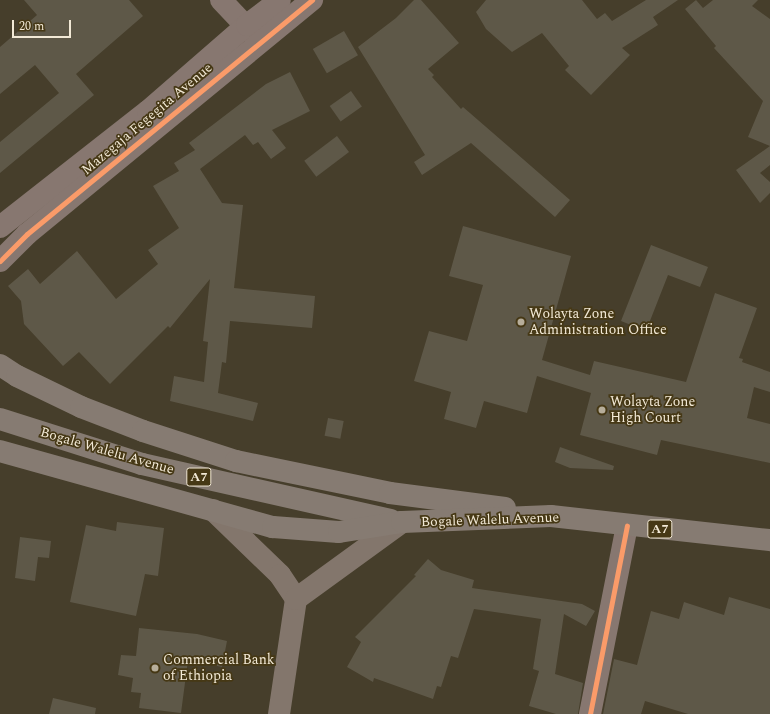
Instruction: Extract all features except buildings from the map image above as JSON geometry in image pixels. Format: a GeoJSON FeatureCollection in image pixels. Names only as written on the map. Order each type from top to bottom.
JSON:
{"type":"FeatureCollection","features":[{"type":"Feature","properties":{"kind":"highway"},"geometry":{"type":"LineString","coordinates":[[0,364],[17,376],[81,407],[143,431],[236,461],[390,493],[551,516]]}},
{"type":"Feature","properties":{"kind":"highway","name":"Bogale Walelu Avenue"},"geometry":{"type":"LineString","coordinates":[[0,418],[142,464],[402,522]]}},
{"type":"Feature","properties":{"kind":"highway","name":"Bogale Walelu Avenue"},"geometry":{"type":"LineString","coordinates":[[0,451],[273,527],[339,532],[402,522],[551,516],[627,526],[770,540]]}},
{"type":"Feature","properties":{"kind":"main road","name":"A7"},"geometry":{"type":"LineString","coordinates":[[213,510],[280,575],[296,599]]}},
{"type":"Feature","properties":{"kind":"main road"},"geometry":{"type":"LineString","coordinates":[[278,714],[296,599],[402,522]]}},
{"type":"Feature","properties":{"kind":"street"},"geometry":{"type":"LineString","coordinates":[[221,0],[253,33]]}},
{"type":"Feature","properties":{"kind":"street","name":"Mazegaja Fegegita Avenue"},"geometry":{"type":"LineString","coordinates":[[0,261],[27,234],[253,33],[280,0]]}},
{"type":"Feature","properties":{"kind":"street","name":"Mazegaja Fegegita Avenue"},"geometry":{"type":"LineString","coordinates":[[0,227],[148,111],[253,33],[312,0]]}},
{"type":"Feature","properties":{"kind":"street"},"geometry":{"type":"LineString","coordinates":[[590,714],[627,526]]}},
{"type":"Feature","properties":{"kind":"cycle path"},"geometry":{"type":"LineString","coordinates":[[0,261],[27,234],[312,0]]}},
{"type":"Feature","properties":{"kind":"cycle path"},"geometry":{"type":"LineString","coordinates":[[590,714],[627,526]]}},
{"type":"Feature","properties":{"kind":"place","name":"Wolayta Zone Administration Office"},"geometry":{"type":"Point","coordinates":[521,322]}},
{"type":"Feature","properties":{"kind":"place","name":"Wolayta Zone High Court"},"geometry":{"type":"Point","coordinates":[602,410]}},
{"type":"Feature","properties":{"kind":"place","name":"Commercial Bank of Ethiopia"},"geometry":{"type":"Point","coordinates":[155,668]}}]}
